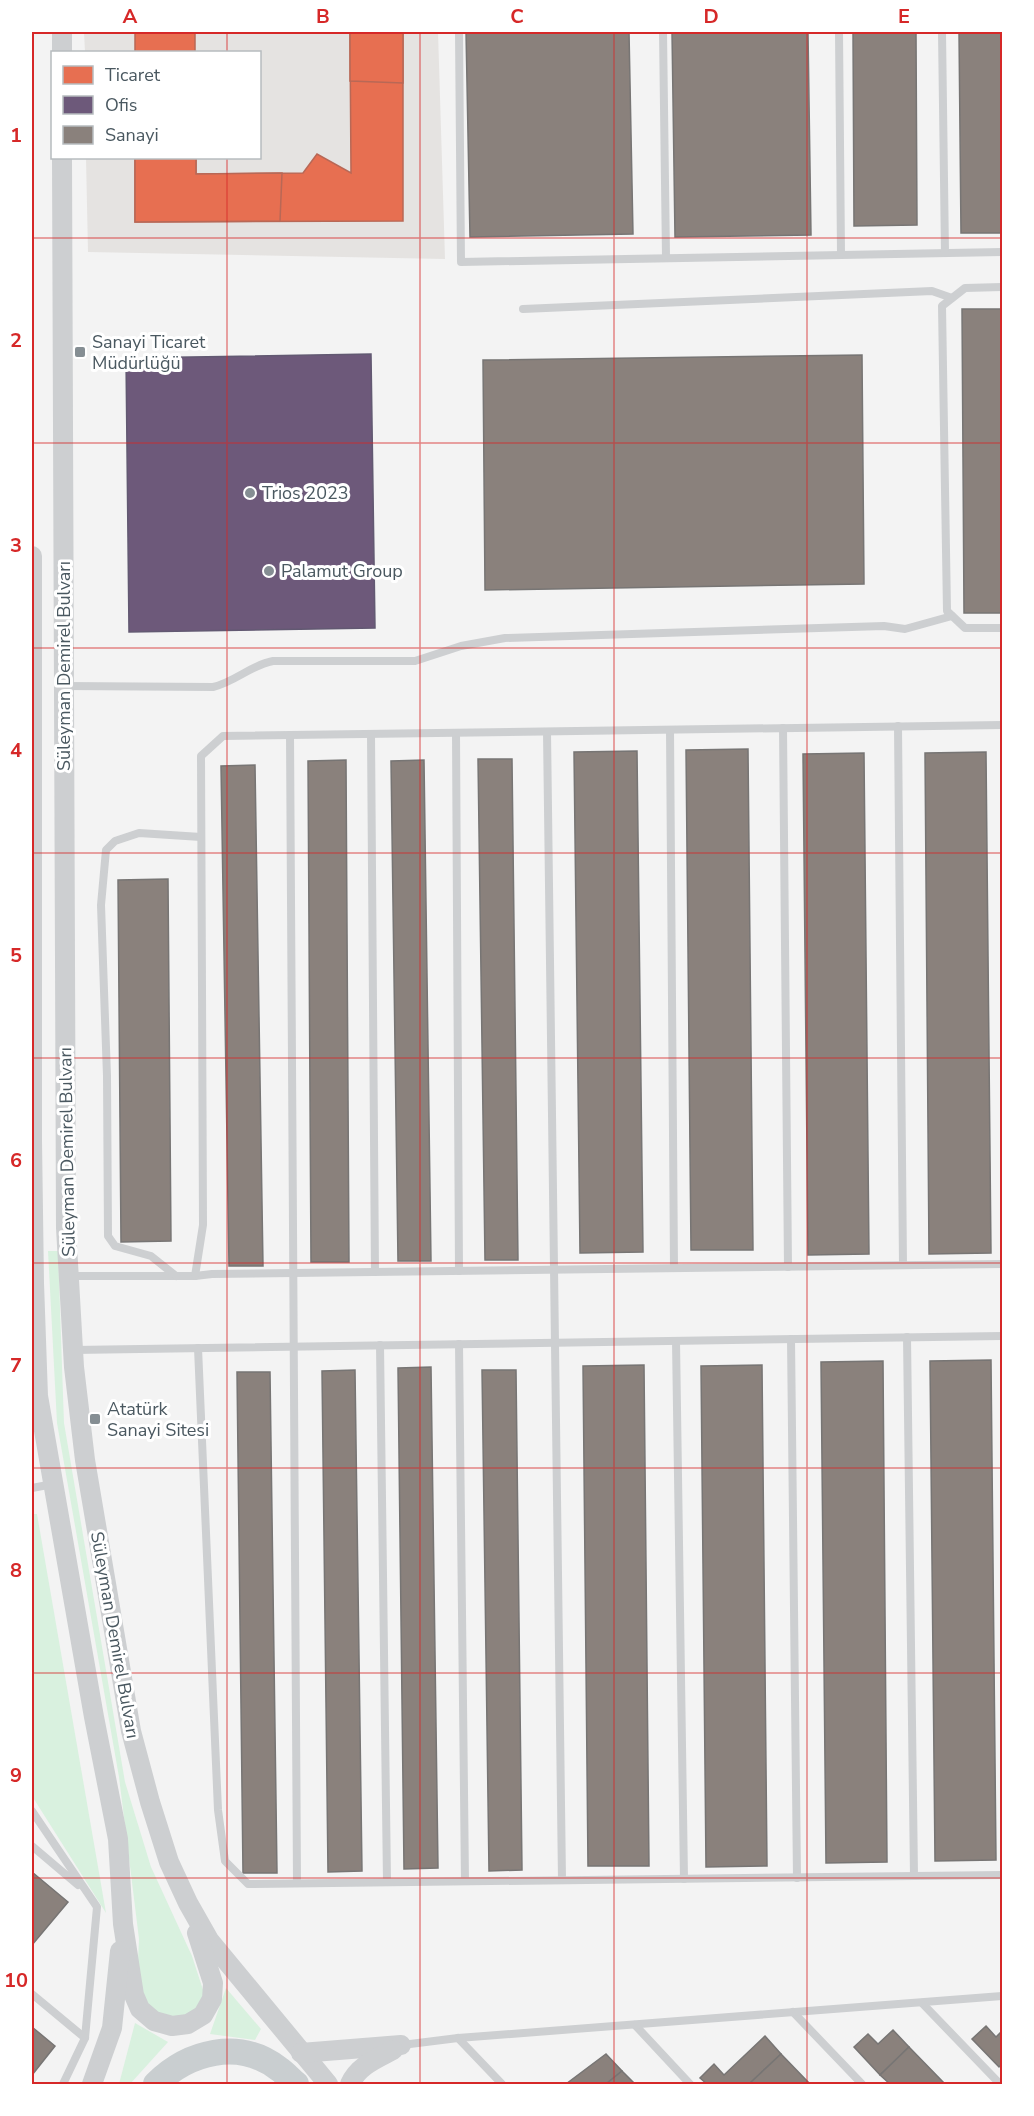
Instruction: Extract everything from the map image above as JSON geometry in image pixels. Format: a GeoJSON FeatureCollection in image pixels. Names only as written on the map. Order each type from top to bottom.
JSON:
{"type":"FeatureCollection","features":[{"type":"Feature","properties":{"kind":"main road"},"geometry":{"type":"LineString","coordinates":[[156,2085],[188,2060],[224,2050],[255,2056],[277,2067],[296,2085]]}},
{"type":"Feature","properties":{"kind":"street"},"geometry":{"type":"LineString","coordinates":[[62,32],[62,51]]}},
{"type":"Feature","properties":{"kind":"street","name":"Süleyman Demirel Bulvarı"},"geometry":{"type":"LineString","coordinates":[[62,159],[66,1228],[73,1350],[85,1460],[131,1731],[169,1862],[209,1940],[328,2085]]}},
{"type":"Feature","properties":{"kind":"street","name":"Süleyman Demirel Bulvarı"},"geometry":{"type":"LineString","coordinates":[[32,556],[33,1316],[38,1396],[118,1839],[123,1924]]}},
{"type":"Feature","properties":{"kind":"street"},"geometry":{"type":"LineString","coordinates":[[123,1924],[134,1995],[140,2009],[154,2021],[172,2026],[188,2024],[204,2015],[212,1999],[213,1983],[188,1902]]}},
{"type":"Feature","properties":{"kind":"street"},"geometry":{"type":"LineString","coordinates":[[92,2085],[112,2028],[123,1924]]}},
{"type":"Feature","properties":{"kind":"street"},"geometry":{"type":"LineString","coordinates":[[301,2053],[401,2045]]}},
{"type":"Feature","properties":{"kind":"street"},"geometry":{"type":"LineString","coordinates":[[350,2085],[354,2076],[368,2063],[401,2045]]}},
{"type":"Feature","properties":{"kind":"lane"},"geometry":{"type":"LineString","coordinates":[[459,32],[462,262],[1002,252]]}},
{"type":"Feature","properties":{"kind":"lane"},"geometry":{"type":"LineString","coordinates":[[663,32],[666,257]]}},
{"type":"Feature","properties":{"kind":"lane"},"geometry":{"type":"LineString","coordinates":[[839,32],[841,254]]}},
{"type":"Feature","properties":{"kind":"lane"},"geometry":{"type":"LineString","coordinates":[[942,32],[945,253]]}},
{"type":"Feature","properties":{"kind":"lane"},"geometry":{"type":"LineString","coordinates":[[1002,287],[965,288],[942,306],[947,611],[965,628],[1002,628]]}},
{"type":"Feature","properties":{"kind":"lane"},"geometry":{"type":"LineString","coordinates":[[523,309],[932,291],[952,298]]}},
{"type":"Feature","properties":{"kind":"lane"},"geometry":{"type":"LineString","coordinates":[[64,686],[213,687],[230,682],[264,663],[415,662],[460,646],[497,638],[884,626],[905,629],[952,615]]}},
{"type":"Feature","properties":{"kind":"lane"},"geometry":{"type":"LineString","coordinates":[[195,1276],[203,1226],[201,756],[223,736],[1002,724]]}},
{"type":"Feature","properties":{"kind":"lane"},"geometry":{"type":"LineString","coordinates":[[898,726],[903,1265]]}},
{"type":"Feature","properties":{"kind":"lane"},"geometry":{"type":"LineString","coordinates":[[783,728],[788,1267]]}},
{"type":"Feature","properties":{"kind":"lane"},"geometry":{"type":"LineString","coordinates":[[670,730],[674,1268]]}},
{"type":"Feature","properties":{"kind":"lane"},"geometry":{"type":"LineString","coordinates":[[548,732],[562,1880]]}},
{"type":"Feature","properties":{"kind":"lane"},"geometry":{"type":"LineString","coordinates":[[456,733],[459,1271]]}},
{"type":"Feature","properties":{"kind":"lane"},"geometry":{"type":"LineString","coordinates":[[371,734],[375,1272]]}},
{"type":"Feature","properties":{"kind":"lane"},"geometry":{"type":"LineString","coordinates":[[290,735],[297,1883]]}},
{"type":"Feature","properties":{"kind":"lane"},"geometry":{"type":"LineString","coordinates":[[176,1276],[151,1256],[115,1246],[108,1236],[107,1076],[100,905],[106,850],[115,841],[139,833],[201,837]]}},
{"type":"Feature","properties":{"kind":"lane"},"geometry":{"type":"LineString","coordinates":[[69,1276],[1002,1264]]}},
{"type":"Feature","properties":{"kind":"lane"},"geometry":{"type":"LineString","coordinates":[[73,1350],[1002,1336]]}},
{"type":"Feature","properties":{"kind":"lane"},"geometry":{"type":"LineString","coordinates":[[907,1337],[914,1876]]}},
{"type":"Feature","properties":{"kind":"lane"},"geometry":{"type":"LineString","coordinates":[[791,1339],[797,1878]]}},
{"type":"Feature","properties":{"kind":"lane"},"geometry":{"type":"LineString","coordinates":[[676,1341],[684,1879]]}},
{"type":"Feature","properties":{"kind":"lane"},"geometry":{"type":"LineString","coordinates":[[459,1344],[465,1881]]}},
{"type":"Feature","properties":{"kind":"lane"},"geometry":{"type":"LineString","coordinates":[[380,1345],[387,1882]]}},
{"type":"Feature","properties":{"kind":"lane"},"geometry":{"type":"LineString","coordinates":[[198,1348],[218,1810],[225,1861],[248,1884],[1002,1875]]}},
{"type":"Feature","properties":{"kind":"lane"},"geometry":{"type":"LineString","coordinates":[[32,1488],[53,1484]]}},
{"type":"Feature","properties":{"kind":"lane"},"geometry":{"type":"LineString","coordinates":[[32,1811],[97,1907],[85,2038],[63,2085]]}},
{"type":"Feature","properties":{"kind":"lane"},"geometry":{"type":"LineString","coordinates":[[32,1846],[87,1893]]}},
{"type":"Feature","properties":{"kind":"lane"},"geometry":{"type":"LineString","coordinates":[[32,1994],[85,2038]]}},
{"type":"Feature","properties":{"kind":"lane"},"geometry":{"type":"LineString","coordinates":[[401,2045],[458,2038],[1002,1996]]}},
{"type":"Feature","properties":{"kind":"lane"},"geometry":{"type":"LineString","coordinates":[[922,2002],[1000,2085]]}},
{"type":"Feature","properties":{"kind":"lane"},"geometry":{"type":"LineString","coordinates":[[793,2012],[862,2085]]}},
{"type":"Feature","properties":{"kind":"lane"},"geometry":{"type":"LineString","coordinates":[[634,2025],[690,2085]]}},
{"type":"Feature","properties":{"kind":"lane"},"geometry":{"type":"LineString","coordinates":[[458,2038],[502,2085]]}},
{"type":"Feature","properties":{"kind":"shaded area"},"geometry":{"type":"Polygon","coordinates":[[[84,32],[438,32],[445,259],[88,252],[86,159],[261,159],[261,51],[85,51],[84,32]]]}},
{"type":"Feature","properties":{"kind":"green space"},"geometry":{"type":"Polygon","coordinates":[[[48,1251],[58,1251],[64,1423],[125,1782],[151,1867],[192,1956],[205,1996],[197,2009],[186,2017],[171,2019],[154,2012],[142,2001],[137,1981],[139,1939],[119,1777],[57,1423],[48,1251]]]}},
{"type":"Feature","properties":{"kind":"green space"},"geometry":{"type":"Polygon","coordinates":[[[32,1514],[37,1514],[106,1913],[32,1796],[32,1514]]]}},
{"type":"Feature","properties":{"kind":"green space"},"geometry":{"type":"Polygon","coordinates":[[[226,1988],[261,2029],[255,2040],[210,2034],[226,1988]]]}},
{"type":"Feature","properties":{"kind":"green space"},"geometry":{"type":"Polygon","coordinates":[[[135,2023],[168,2042],[130,2084],[119,2084],[135,2023]]]}},
{"type":"Feature","properties":{"kind":"building: Ticaret"},"geometry":{"type":"Polygon","coordinates":[[[135,32],[195,32],[195,51],[135,51],[135,32]]]}},
{"type":"Feature","properties":{"kind":"building: Ticaret"},"geometry":{"type":"Polygon","coordinates":[[[350,32],[403,32],[403,221],[135,222],[135,159],[196,159],[196,174],[303,173],[317,154],[351,173],[350,32]]]}},
{"type":"Feature","properties":{"kind":"building: Ticaret"},"geometry":{"type":"Polygon","coordinates":[[[350,32],[403,32],[403,83],[350,81],[350,32]]]}},
{"type":"Feature","properties":{"kind":"building: Ticaret"},"geometry":{"type":"Polygon","coordinates":[[[135,159],[196,159],[196,174],[282,173],[280,221],[135,222],[135,159]]]}},
{"type":"Feature","properties":{"kind":"building: Ofis","name":"Trios 2023"},"geometry":{"type":"Polygon","coordinates":[[[371,354],[375,628],[129,632],[126,358],[371,354]]]}},
{"type":"Feature","properties":{"kind":"building: Sanayi"},"geometry":{"type":"Polygon","coordinates":[[[466,32],[629,32],[633,234],[470,237],[466,32]]]}},
{"type":"Feature","properties":{"kind":"building: Sanayi"},"geometry":{"type":"Polygon","coordinates":[[[672,32],[808,32],[811,235],[675,237],[672,32]]]}},
{"type":"Feature","properties":{"kind":"building: Sanayi"},"geometry":{"type":"Polygon","coordinates":[[[853,32],[916,32],[917,225],[854,226],[853,32]]]}},
{"type":"Feature","properties":{"kind":"building: Sanayi"},"geometry":{"type":"Polygon","coordinates":[[[959,32],[1002,32],[1002,233],[961,233],[959,32]]]}},
{"type":"Feature","properties":{"kind":"building: Sanayi"},"geometry":{"type":"Polygon","coordinates":[[[962,309],[1002,309],[1002,613],[964,613],[962,309]]]}},
{"type":"Feature","properties":{"kind":"building: Sanayi"},"geometry":{"type":"Polygon","coordinates":[[[862,355],[864,584],[485,590],[483,360],[862,355]]]}},
{"type":"Feature","properties":{"kind":"building: Sanayi"},"geometry":{"type":"Polygon","coordinates":[[[748,749],[753,1250],[691,1250],[686,750],[748,749]]]}},
{"type":"Feature","properties":{"kind":"building: Sanayi"},"geometry":{"type":"Polygon","coordinates":[[[637,751],[643,1252],[580,1253],[574,752],[637,751]]]}},
{"type":"Feature","properties":{"kind":"building: Sanayi"},"geometry":{"type":"Polygon","coordinates":[[[986,752],[991,1253],[929,1254],[925,753],[986,752]]]}},
{"type":"Feature","properties":{"kind":"building: Sanayi"},"geometry":{"type":"Polygon","coordinates":[[[864,753],[869,1254],[808,1255],[803,754],[864,753]]]}},
{"type":"Feature","properties":{"kind":"building: Sanayi"},"geometry":{"type":"Polygon","coordinates":[[[478,759],[512,759],[518,1260],[485,1260],[478,759]]]}},
{"type":"Feature","properties":{"kind":"building: Sanayi"},"geometry":{"type":"Polygon","coordinates":[[[346,760],[349,1262],[311,1262],[308,761],[346,760]]]}},
{"type":"Feature","properties":{"kind":"building: Sanayi"},"geometry":{"type":"Polygon","coordinates":[[[424,760],[431,1261],[398,1261],[391,761],[424,760]]]}},
{"type":"Feature","properties":{"kind":"building: Sanayi"},"geometry":{"type":"Polygon","coordinates":[[[255,765],[263,1266],[229,1266],[221,766],[255,765]]]}},
{"type":"Feature","properties":{"kind":"building: Sanayi"},"geometry":{"type":"Polygon","coordinates":[[[168,879],[171,1241],[121,1242],[118,880],[168,879]]]}},
{"type":"Feature","properties":{"kind":"building: Sanayi"},"geometry":{"type":"Polygon","coordinates":[[[991,1360],[996,1860],[935,1861],[930,1361],[991,1360]]]}},
{"type":"Feature","properties":{"kind":"building: Sanayi"},"geometry":{"type":"Polygon","coordinates":[[[883,1361],[887,1862],[826,1863],[821,1362],[883,1361]]]}},
{"type":"Feature","properties":{"kind":"building: Sanayi"},"geometry":{"type":"Polygon","coordinates":[[[644,1365],[649,1866],[588,1866],[583,1366],[644,1365]]]}},
{"type":"Feature","properties":{"kind":"building: Sanayi"},"geometry":{"type":"Polygon","coordinates":[[[762,1365],[767,1866],[706,1867],[701,1366],[762,1365]]]}},
{"type":"Feature","properties":{"kind":"building: Sanayi"},"geometry":{"type":"Polygon","coordinates":[[[431,1367],[438,1868],[404,1869],[398,1368],[431,1367]]]}},
{"type":"Feature","properties":{"kind":"building: Sanayi"},"geometry":{"type":"Polygon","coordinates":[[[355,1370],[362,1871],[328,1872],[322,1371],[355,1370]]]}},
{"type":"Feature","properties":{"kind":"building: Sanayi"},"geometry":{"type":"Polygon","coordinates":[[[482,1370],[516,1370],[522,1870],[489,1871],[482,1370]]]}},
{"type":"Feature","properties":{"kind":"building: Sanayi"},"geometry":{"type":"Polygon","coordinates":[[[237,1372],[270,1372],[277,1873],[243,1873],[237,1372]]]}},
{"type":"Feature","properties":{"kind":"building: Sanayi"},"geometry":{"type":"Polygon","coordinates":[[[32,1872],[68,1902],[32,1945],[32,1872]]]}},
{"type":"Feature","properties":{"kind":"building: Sanayi"},"geometry":{"type":"Polygon","coordinates":[[[986,2026],[996,2037],[1002,2031],[1002,2064],[999,2067],[972,2039],[986,2026]]]}},
{"type":"Feature","properties":{"kind":"building: Sanayi"},"geometry":{"type":"Polygon","coordinates":[[[32,2027],[55,2046],[32,2075],[32,2027]]]}},
{"type":"Feature","properties":{"kind":"building: Sanayi"},"geometry":{"type":"Polygon","coordinates":[[[893,2030],[909,2047],[880,2075],[854,2047],[868,2034],[878,2044],[893,2030]]]}},
{"type":"Feature","properties":{"kind":"building: Sanayi"},"geometry":{"type":"Polygon","coordinates":[[[765,2036],[781,2054],[749,2084],[707,2084],[700,2078],[714,2064],[724,2075],[765,2036]]]}},
{"type":"Feature","properties":{"kind":"building: Sanayi"},"geometry":{"type":"Polygon","coordinates":[[[909,2047],[945,2084],[890,2084],[880,2075],[909,2047]]]}},
{"type":"Feature","properties":{"kind":"building: Sanayi"},"geometry":{"type":"Polygon","coordinates":[[[606,2054],[622,2071],[606,2084],[566,2084],[606,2054]]]}},
{"type":"Feature","properties":{"kind":"building: Sanayi"},"geometry":{"type":"Polygon","coordinates":[[[781,2054],[810,2084],[749,2084],[781,2054]]]}},
{"type":"Feature","properties":{"kind":"building: Sanayi"},"geometry":{"type":"Polygon","coordinates":[[[622,2071],[635,2084],[606,2084],[622,2071]]]}},
{"type":"Feature","properties":{"kind":"place","name":"Sanayi Ticaret Müdürlüğü"},"geometry":{"type":"Point","coordinates":[80,352]}},
{"type":"Feature","properties":{"kind":"place","name":"Trios 2023"},"geometry":{"type":"Point","coordinates":[250,493]}},
{"type":"Feature","properties":{"kind":"place","name":"Palamut Group"},"geometry":{"type":"Point","coordinates":[269,571]}},
{"type":"Feature","properties":{"kind":"place","name":"Atatürk Sanayi Sitesi"},"geometry":{"type":"Point","coordinates":[95,1419]}}]}
